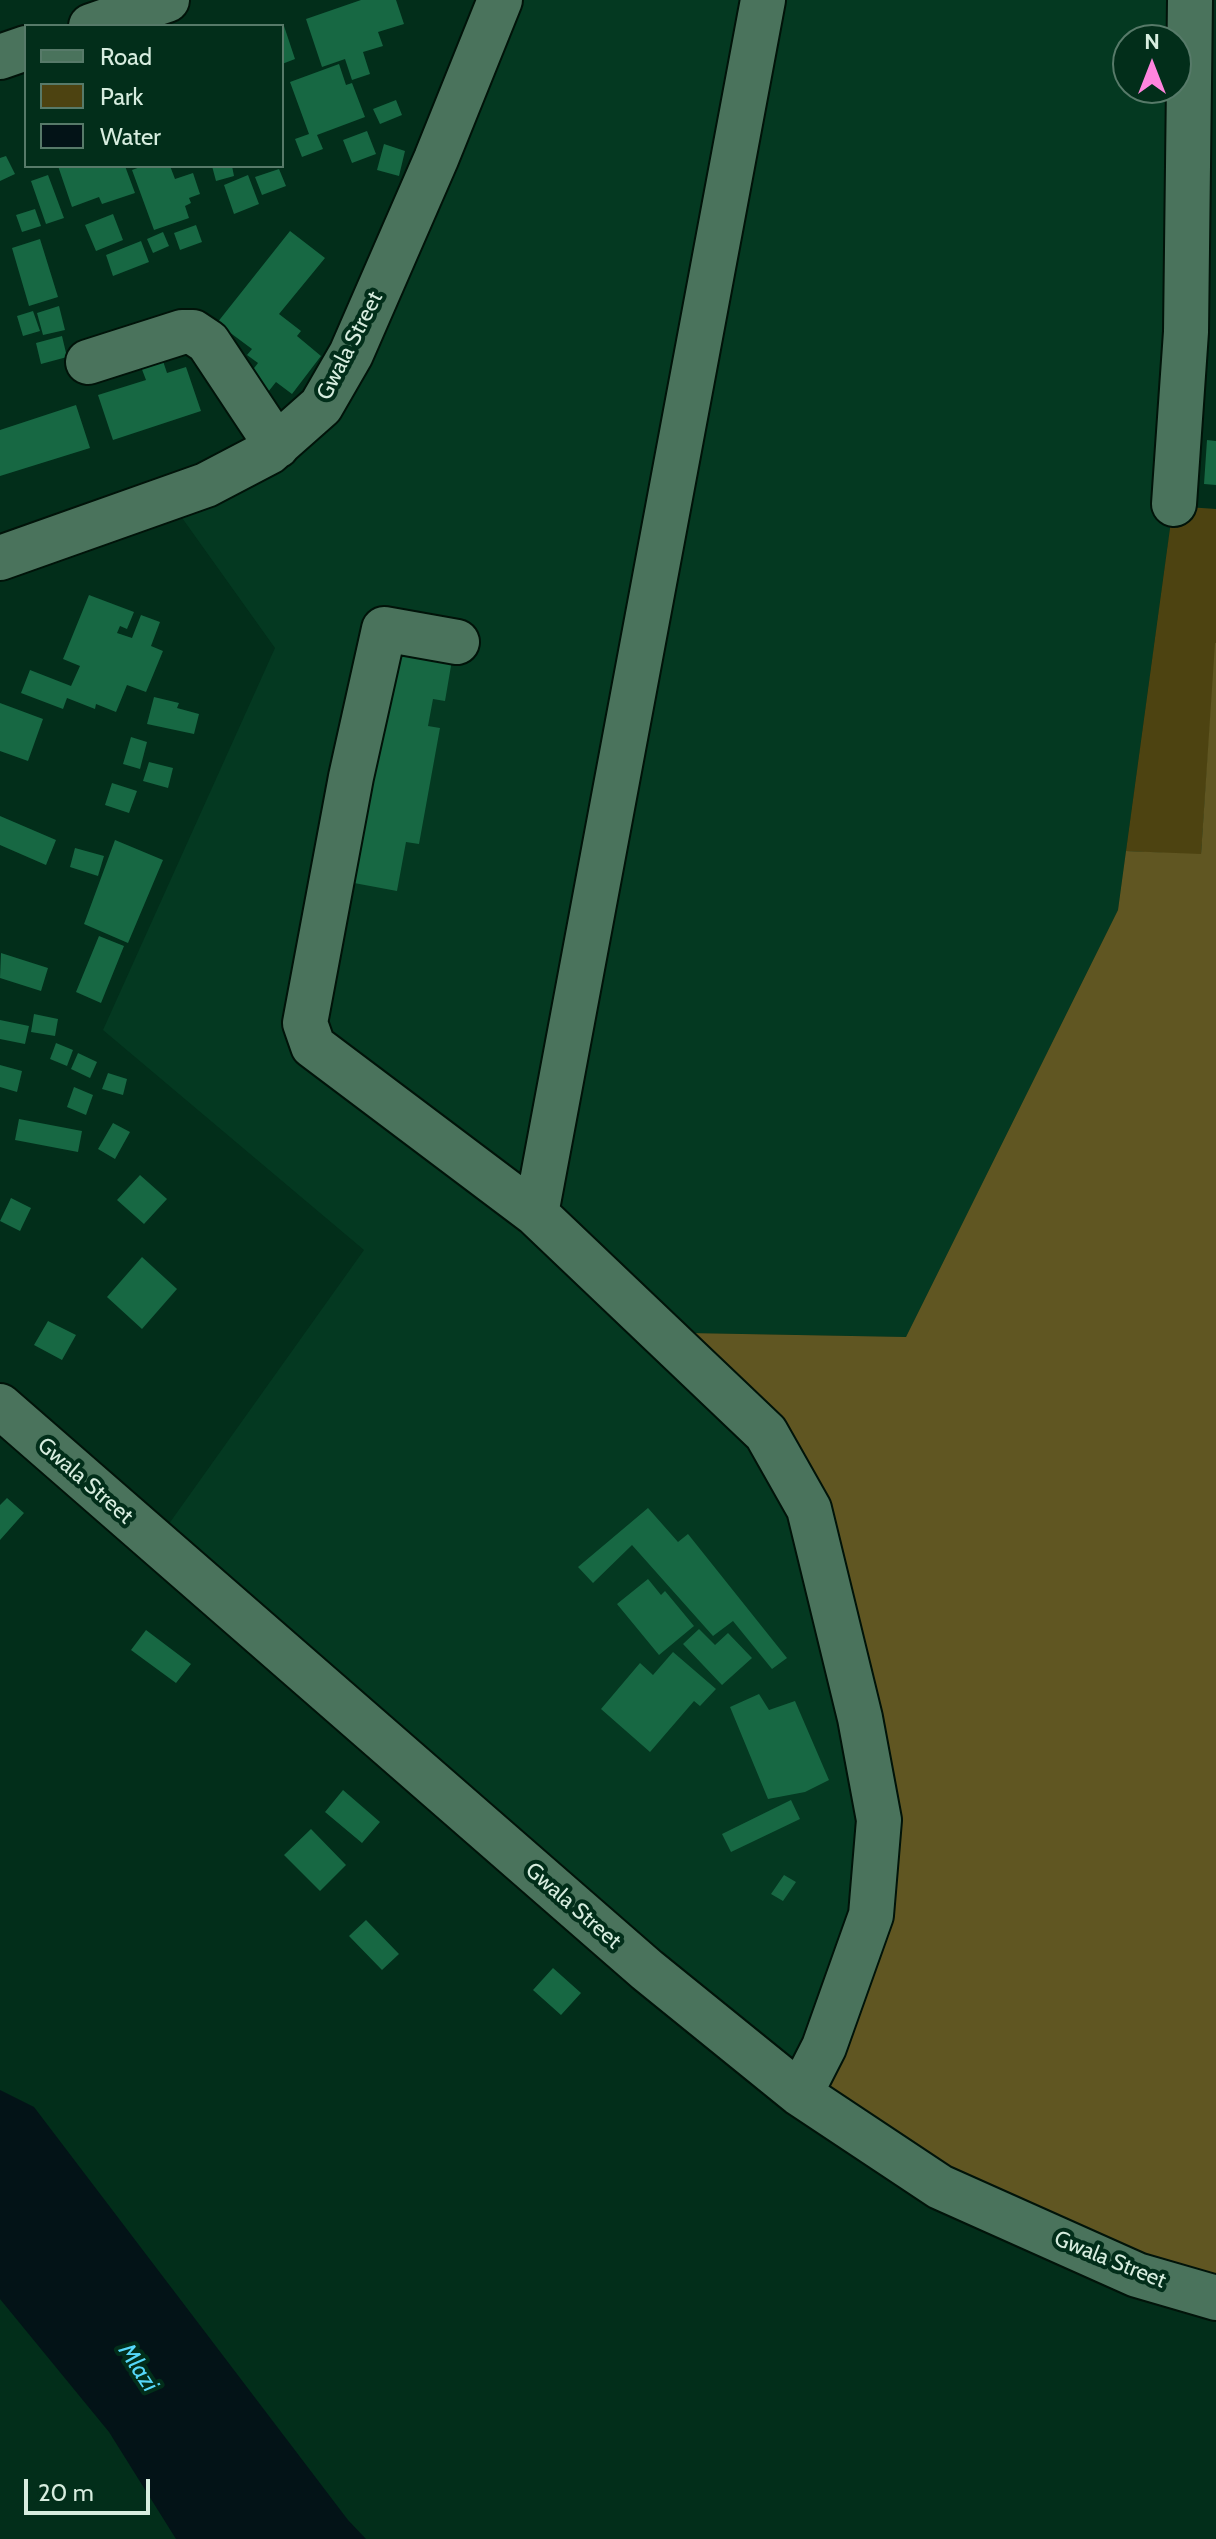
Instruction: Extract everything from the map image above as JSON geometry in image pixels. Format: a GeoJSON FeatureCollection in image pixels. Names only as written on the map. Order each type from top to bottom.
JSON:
{"type":"FeatureCollection","features":[{"type":"Feature","properties":{"kind":"street"},"geometry":{"type":"LineString","coordinates":[[97,24],[167,0]]}},
{"type":"Feature","properties":{"kind":"street","name":"Gwala Street"},"geometry":{"type":"LineString","coordinates":[[0,558],[206,485],[277,446],[321,406],[351,354],[436,159],[500,0]]}},
{"type":"Feature","properties":{"kind":"street"},"geometry":{"type":"LineString","coordinates":[[536,1214],[763,0]]}},
{"type":"Feature","properties":{"kind":"street"},"geometry":{"type":"LineString","coordinates":[[1174,504],[1186,332],[1190,0]]}},
{"type":"Feature","properties":{"kind":"street"},"geometry":{"type":"LineString","coordinates":[[0,57],[24,49]]}},
{"type":"Feature","properties":{"kind":"street"},"geometry":{"type":"LineString","coordinates":[[88,362],[182,332],[193,332],[208,342],[277,446]]}},
{"type":"Feature","properties":{"kind":"street"},"geometry":{"type":"LineString","coordinates":[[457,642],[384,629],[351,777],[305,1023],[313,1046],[536,1214],[766,1433],[809,1509],[860,1718],[879,1820],[871,1915],[824,2047],[800,2094]]}},
{"type":"Feature","properties":{"kind":"street","name":"Gwala Street"},"geometry":{"type":"LineString","coordinates":[[0,1406],[587,1918],[713,2026],[800,2094],[940,2187],[1137,2275],[1216,2298]]}},
{"type":"Feature","properties":{"kind":"shaded area"},"geometry":{"type":"Polygon","coordinates":[[[501,0],[1188,0],[1187,24],[1112,24],[1112,104],[1185,104],[1173,506],[1118,910],[906,1337],[689,1333],[767,1430],[881,1820],[803,2093],[156,1542],[364,1250],[103,1030],[275,648],[170,501],[323,406],[501,0]]]}},
{"type":"Feature","properties":{"kind":"shaded area"},"geometry":{"type":"Polygon","coordinates":[[[1215,643],[1216,2296],[1138,2271],[803,2093],[873,1916],[810,1509],[688,1333],[906,1337],[1118,910],[1126,851],[1201,854],[1215,643]]]}},
{"type":"Feature","properties":{"kind":"green space"},"geometry":{"type":"Polygon","coordinates":[[[1173,506],[1216,509],[1216,643],[1201,855],[1126,851],[1173,506]]]}},
{"type":"Feature","properties":{"kind":"water","name":"Mlazi"},"geometry":{"type":"Polygon","coordinates":[[[0,2090],[34,2107],[348,2520],[366,2539],[176,2539],[109,2432],[0,2299],[0,2090]]]}},
{"type":"Feature","properties":{"kind":"building"},"geometry":{"type":"Polygon","coordinates":[[[361,0],[396,0],[404,24],[378,32],[383,46],[363,52],[370,74],[352,80],[345,59],[322,67],[306,19],[361,0]]]}},
{"type":"Feature","properties":{"kind":"building"},"geometry":{"type":"Polygon","coordinates":[[[284,26],[295,59],[284,63],[284,26]]]}},
{"type":"Feature","properties":{"kind":"building"},"geometry":{"type":"Polygon","coordinates":[[[339,64],[346,85],[352,83],[365,117],[317,135],[323,149],[302,157],[295,139],[309,134],[290,82],[339,64]]]}},
{"type":"Feature","properties":{"kind":"building"},"geometry":{"type":"Polygon","coordinates":[[[396,100],[402,115],[380,124],[373,109],[396,100]]]}},
{"type":"Feature","properties":{"kind":"building"},"geometry":{"type":"Polygon","coordinates":[[[367,131],[376,154],[352,163],[343,140],[367,131]]]}},
{"type":"Feature","properties":{"kind":"building"},"geometry":{"type":"Polygon","coordinates":[[[384,144],[405,151],[399,176],[377,170],[384,144]]]}},
{"type":"Feature","properties":{"kind":"building"},"geometry":{"type":"Polygon","coordinates":[[[6,156],[15,174],[0,181],[0,158],[6,156]]]}},
{"type":"Feature","properties":{"kind":"building"},"geometry":{"type":"Polygon","coordinates":[[[59,168],[126,168],[135,193],[102,204],[99,197],[72,207],[59,168]]]}},
{"type":"Feature","properties":{"kind":"building"},"geometry":{"type":"Polygon","coordinates":[[[171,168],[175,179],[193,173],[200,194],[189,198],[191,203],[185,206],[189,218],[154,230],[132,170],[171,168]]]}},
{"type":"Feature","properties":{"kind":"building"},"geometry":{"type":"Polygon","coordinates":[[[213,168],[232,168],[234,176],[216,181],[213,168]]]}},
{"type":"Feature","properties":{"kind":"building"},"geometry":{"type":"Polygon","coordinates":[[[279,169],[286,186],[262,195],[255,177],[279,169]]]}},
{"type":"Feature","properties":{"kind":"building"},"geometry":{"type":"Polygon","coordinates":[[[48,175],[64,218],[46,224],[31,181],[48,175]]]}},
{"type":"Feature","properties":{"kind":"building"},"geometry":{"type":"Polygon","coordinates":[[[248,175],[259,204],[234,214],[224,185],[248,175]]]}},
{"type":"Feature","properties":{"kind":"building"},"geometry":{"type":"Polygon","coordinates":[[[35,209],[41,226],[22,232],[16,215],[35,209]]]}},
{"type":"Feature","properties":{"kind":"building"},"geometry":{"type":"Polygon","coordinates":[[[113,214],[123,240],[96,251],[85,225],[113,214]]]}},
{"type":"Feature","properties":{"kind":"building"},"geometry":{"type":"Polygon","coordinates":[[[196,225],[202,242],[180,250],[174,233],[196,225]]]}},
{"type":"Feature","properties":{"kind":"building"},"geometry":{"type":"Polygon","coordinates":[[[290,231],[325,258],[279,314],[301,331],[297,336],[321,356],[292,394],[276,382],[264,397],[244,381],[258,363],[247,355],[252,349],[217,323],[290,231]]]}},
{"type":"Feature","properties":{"kind":"building"},"geometry":{"type":"Polygon","coordinates":[[[163,232],[169,246],[153,253],[147,239],[163,232]]]}},
{"type":"Feature","properties":{"kind":"building"},"geometry":{"type":"Polygon","coordinates":[[[40,239],[58,297],[29,306],[12,248],[40,239]]]}},
{"type":"Feature","properties":{"kind":"building"},"geometry":{"type":"Polygon","coordinates":[[[141,241],[149,262],[113,276],[106,255],[141,241]]]}},
{"type":"Feature","properties":{"kind":"building"},"geometry":{"type":"Polygon","coordinates":[[[59,306],[65,330],[43,335],[37,313],[59,306]]]}},
{"type":"Feature","properties":{"kind":"building"},"geometry":{"type":"Polygon","coordinates":[[[33,311],[40,331],[23,336],[17,316],[33,311]]]}},
{"type":"Feature","properties":{"kind":"building"},"geometry":{"type":"Polygon","coordinates":[[[62,336],[67,357],[41,364],[36,343],[62,336]]]}},
{"type":"Feature","properties":{"kind":"building"},"geometry":{"type":"Polygon","coordinates":[[[160,352],[167,373],[186,367],[201,411],[113,440],[98,395],[146,380],[138,359],[160,352]]]}},
{"type":"Feature","properties":{"kind":"building"},"geometry":{"type":"Polygon","coordinates":[[[76,405],[90,448],[0,476],[0,430],[76,405]]]}},
{"type":"Feature","properties":{"kind":"building"},"geometry":{"type":"Polygon","coordinates":[[[1207,440],[1216,441],[1216,485],[1204,484],[1207,440]]]}},
{"type":"Feature","properties":{"kind":"building"},"geometry":{"type":"Polygon","coordinates":[[[89,595],[134,612],[127,629],[120,626],[117,633],[132,638],[141,615],[160,622],[151,646],[163,651],[146,692],[127,685],[116,712],[96,704],[95,709],[67,698],[63,709],[21,693],[30,670],[71,686],[80,666],[63,659],[89,595]]]}},
{"type":"Feature","properties":{"kind":"building"},"geometry":{"type":"Polygon","coordinates":[[[397,650],[452,660],[445,701],[433,699],[428,726],[440,728],[419,844],[406,842],[397,891],[354,883],[397,650]]]}},
{"type":"Feature","properties":{"kind":"building"},"geometry":{"type":"Polygon","coordinates":[[[154,697],[179,703],[177,708],[199,714],[194,734],[147,724],[154,697]]]}},
{"type":"Feature","properties":{"kind":"building"},"geometry":{"type":"Polygon","coordinates":[[[0,703],[43,719],[28,761],[0,751],[0,703]]]}},
{"type":"Feature","properties":{"kind":"building"},"geometry":{"type":"Polygon","coordinates":[[[131,737],[147,742],[140,769],[123,764],[131,737]]]}},
{"type":"Feature","properties":{"kind":"building"},"geometry":{"type":"Polygon","coordinates":[[[149,762],[173,768],[168,788],[143,781],[149,762]]]}},
{"type":"Feature","properties":{"kind":"building"},"geometry":{"type":"Polygon","coordinates":[[[112,783],[137,791],[129,813],[105,805],[112,783]]]}},
{"type":"Feature","properties":{"kind":"building"},"geometry":{"type":"Polygon","coordinates":[[[0,816],[56,840],[46,865],[0,845],[0,816]]]}},
{"type":"Feature","properties":{"kind":"building"},"geometry":{"type":"Polygon","coordinates":[[[115,840],[163,860],[128,943],[84,924],[115,840]]]}},
{"type":"Feature","properties":{"kind":"building"},"geometry":{"type":"Polygon","coordinates":[[[75,848],[104,856],[98,876],[70,867],[75,848]]]}},
{"type":"Feature","properties":{"kind":"building"},"geometry":{"type":"Polygon","coordinates":[[[99,936],[124,946],[101,1003],[76,992],[99,936]]]}},
{"type":"Feature","properties":{"kind":"building"},"geometry":{"type":"Polygon","coordinates":[[[1,953],[48,968],[41,991],[0,978],[1,953]]]}},
{"type":"Feature","properties":{"kind":"building"},"geometry":{"type":"Polygon","coordinates":[[[34,1014],[58,1019],[55,1036],[31,1032],[34,1014]]]}},
{"type":"Feature","properties":{"kind":"building"},"geometry":{"type":"Polygon","coordinates":[[[0,1020],[29,1026],[25,1044],[0,1039],[0,1020]]]}},
{"type":"Feature","properties":{"kind":"building"},"geometry":{"type":"Polygon","coordinates":[[[56,1043],[73,1050],[67,1066],[50,1059],[56,1043]]]}},
{"type":"Feature","properties":{"kind":"building"},"geometry":{"type":"Polygon","coordinates":[[[78,1053],[97,1062],[90,1078],[71,1069],[78,1053]]]}},
{"type":"Feature","properties":{"kind":"building"},"geometry":{"type":"Polygon","coordinates":[[[0,1065],[22,1071],[17,1092],[0,1087],[0,1065]]]}},
{"type":"Feature","properties":{"kind":"building"},"geometry":{"type":"Polygon","coordinates":[[[108,1073],[127,1079],[123,1095],[102,1089],[108,1073]]]}},
{"type":"Feature","properties":{"kind":"building"},"geometry":{"type":"Polygon","coordinates":[[[74,1087],[93,1095],[86,1115],[67,1107],[74,1087]]]}},
{"type":"Feature","properties":{"kind":"building"},"geometry":{"type":"Polygon","coordinates":[[[19,1119],[82,1131],[78,1152],[15,1140],[19,1119]]]}},
{"type":"Feature","properties":{"kind":"building"},"geometry":{"type":"Polygon","coordinates":[[[113,1123],[130,1132],[115,1159],[98,1149],[113,1123]]]}},
{"type":"Feature","properties":{"kind":"building"},"geometry":{"type":"Polygon","coordinates":[[[140,1175],[167,1199],[144,1224],[117,1200],[140,1175]]]}},
{"type":"Feature","properties":{"kind":"building"},"geometry":{"type":"Polygon","coordinates":[[[11,1198],[31,1208],[20,1231],[0,1221],[11,1198]]]}},
{"type":"Feature","properties":{"kind":"building"},"geometry":{"type":"Polygon","coordinates":[[[142,1257],[177,1289],[142,1329],[107,1297],[142,1257]]]}},
{"type":"Feature","properties":{"kind":"building"},"geometry":{"type":"Polygon","coordinates":[[[48,1321],[76,1335],[62,1360],[34,1345],[48,1321]]]}},
{"type":"Feature","properties":{"kind":"building"},"geometry":{"type":"Polygon","coordinates":[[[7,1498],[24,1513],[0,1540],[0,1505],[7,1498]]]}},
{"type":"Feature","properties":{"kind":"building"},"geometry":{"type":"Polygon","coordinates":[[[648,1508],[678,1542],[688,1534],[787,1658],[772,1669],[733,1621],[713,1636],[632,1545],[593,1583],[578,1567],[648,1508]]]}},
{"type":"Feature","properties":{"kind":"building"},"geometry":{"type":"Polygon","coordinates":[[[648,1579],[661,1595],[665,1591],[694,1626],[659,1655],[617,1604],[648,1579]]]}},
{"type":"Feature","properties":{"kind":"building"},"geometry":{"type":"Polygon","coordinates":[[[699,1629],[715,1645],[728,1633],[752,1658],[722,1685],[683,1644],[699,1629]]]}},
{"type":"Feature","properties":{"kind":"building"},"geometry":{"type":"Polygon","coordinates":[[[146,1630],[191,1664],[176,1683],[131,1650],[146,1630]]]}},
{"type":"Feature","properties":{"kind":"building"},"geometry":{"type":"Polygon","coordinates":[[[673,1652],[716,1689],[700,1706],[694,1701],[650,1752],[601,1709],[640,1663],[653,1675],[673,1652]]]}},
{"type":"Feature","properties":{"kind":"building"},"geometry":{"type":"Polygon","coordinates":[[[759,1694],[769,1710],[795,1701],[829,1780],[805,1792],[768,1799],[730,1707],[759,1694]]]}},
{"type":"Feature","properties":{"kind":"building"},"geometry":{"type":"Polygon","coordinates":[[[343,1790],[380,1822],[362,1843],[325,1812],[343,1790]]]}},
{"type":"Feature","properties":{"kind":"building"},"geometry":{"type":"Polygon","coordinates":[[[791,1800],[800,1819],[731,1852],[722,1834],[791,1800]]]}},
{"type":"Feature","properties":{"kind":"building"},"geometry":{"type":"Polygon","coordinates":[[[311,1829],[346,1865],[320,1891],[284,1855],[311,1829]]]}},
{"type":"Feature","properties":{"kind":"building"},"geometry":{"type":"Polygon","coordinates":[[[784,1875],[796,1882],[783,1901],[771,1894],[784,1875]]]}},
{"type":"Feature","properties":{"kind":"building"},"geometry":{"type":"Polygon","coordinates":[[[366,1920],[399,1954],[382,1970],[349,1936],[366,1920]]]}},
{"type":"Feature","properties":{"kind":"building"},"geometry":{"type":"Polygon","coordinates":[[[553,1968],[581,1993],[561,2015],[533,1990],[553,1968]]]}}]}
